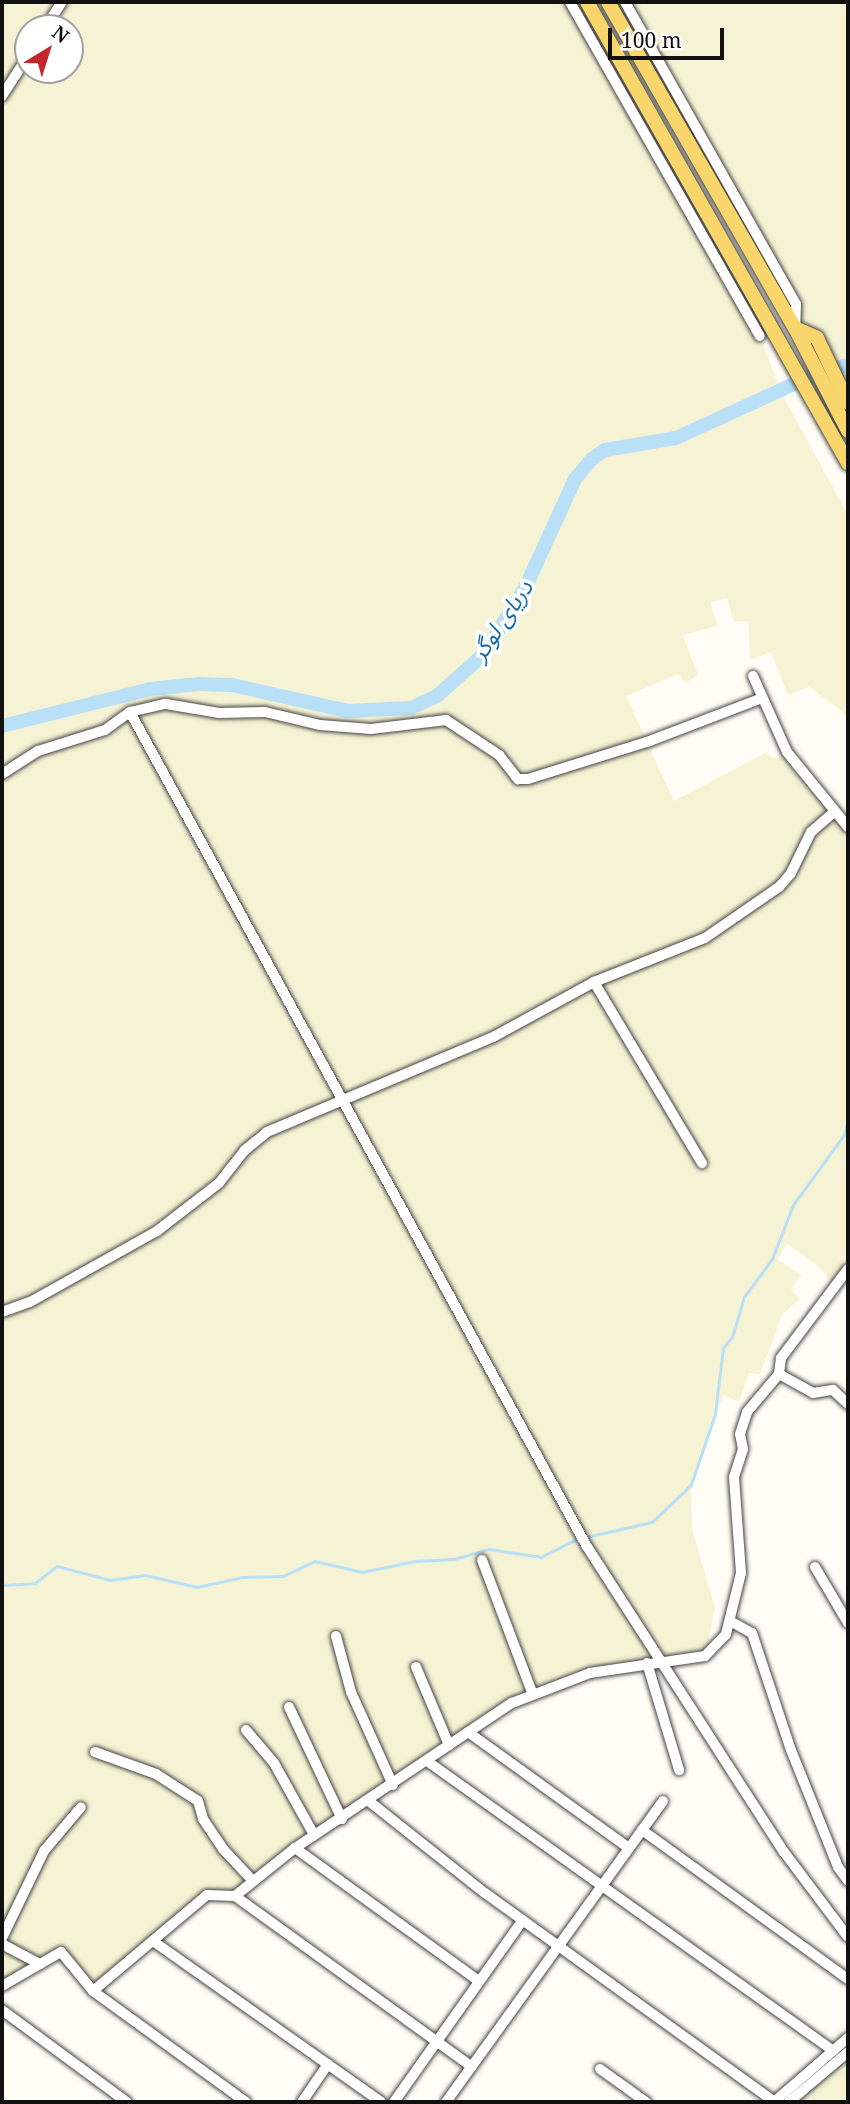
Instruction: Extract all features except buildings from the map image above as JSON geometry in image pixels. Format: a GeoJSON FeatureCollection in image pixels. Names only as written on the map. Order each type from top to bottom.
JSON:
{"type":"FeatureCollection","features":[{"type":"Feature","properties":{"kind":"main road"},"geometry":{"type":"LineString","coordinates":[[587,2],[848,464]]}},
{"type":"Feature","properties":{"kind":"main road"},"geometry":{"type":"LineString","coordinates":[[608,2],[795,328],[819,380],[848,431]]}},
{"type":"Feature","properties":{"kind":"main road"},"geometry":{"type":"LineString","coordinates":[[795,328],[817,338],[847,399]]}},
{"type":"Feature","properties":{"kind":"street"},"geometry":{"type":"LineString","coordinates":[[570,2],[760,336]]}},
{"type":"Feature","properties":{"kind":"street"},"geometry":{"type":"LineString","coordinates":[[625,2],[796,304],[795,328]]}},
{"type":"Feature","properties":{"kind":"street"},"geometry":{"type":"LineString","coordinates":[[2,96],[14,78]]}},
{"type":"Feature","properties":{"kind":"street"},"geometry":{"type":"LineString","coordinates":[[754,676],[787,752],[833,813],[848,827]]}},
{"type":"Feature","properties":{"kind":"street"},"geometry":{"type":"LineString","coordinates":[[2,774],[38,751],[105,730],[130,712],[166,704],[219,713],[265,712],[320,724],[371,729],[446,720],[499,755],[517,779],[647,742],[762,698]]}},
{"type":"Feature","properties":{"kind":"street"},"geometry":{"type":"LineString","coordinates":[[130,712],[586,1545],[665,1661],[784,1852],[848,1937]]}},
{"type":"Feature","properties":{"kind":"street"},"geometry":{"type":"LineString","coordinates":[[2,1312],[30,1302],[158,1231],[219,1183],[245,1150],[267,1132],[495,1036],[594,982],[683,950],[779,887],[791,873],[811,832],[833,813]]}},
{"type":"Feature","properties":{"kind":"street"},"geometry":{"type":"LineString","coordinates":[[594,982],[702,1163]]}},
{"type":"Feature","properties":{"kind":"street"},"geometry":{"type":"LineString","coordinates":[[235,1896],[295,1848],[370,1802],[468,1732],[532,1692],[590,1672],[705,1656],[726,1634],[741,1573],[734,1476],[743,1449],[740,1434],[747,1412],[779,1374],[781,1358],[848,1269]]}},
{"type":"Feature","properties":{"kind":"street"},"geometry":{"type":"LineString","coordinates":[[779,1374],[813,1393],[832,1390],[848,1405]]}},
{"type":"Feature","properties":{"kind":"street"},"geometry":{"type":"LineString","coordinates":[[482,1560],[532,1692]]}},
{"type":"Feature","properties":{"kind":"street"},"geometry":{"type":"LineString","coordinates":[[816,1567],[848,1623]]}},
{"type":"Feature","properties":{"kind":"street"},"geometry":{"type":"LineString","coordinates":[[730,1621],[752,1633],[791,1750],[838,1867],[848,1881]]}},
{"type":"Feature","properties":{"kind":"street"},"geometry":{"type":"LineString","coordinates":[[336,1636],[351,1692],[393,1785]]}},
{"type":"Feature","properties":{"kind":"street"},"geometry":{"type":"LineString","coordinates":[[647,1663],[679,1770]]}},
{"type":"Feature","properties":{"kind":"street"},"geometry":{"type":"LineString","coordinates":[[416,1667],[449,1745]]}},
{"type":"Feature","properties":{"kind":"street"},"geometry":{"type":"LineString","coordinates":[[289,1707],[342,1819]]}},
{"type":"Feature","properties":{"kind":"street"},"geometry":{"type":"LineString","coordinates":[[246,1730],[274,1763],[314,1835]]}},
{"type":"Feature","properties":{"kind":"street"},"geometry":{"type":"LineString","coordinates":[[468,1732],[629,1848]]}},
{"type":"Feature","properties":{"kind":"street"},"geometry":{"type":"LineString","coordinates":[[95,1752],[156,1774],[198,1801],[217,1839],[253,1881]]}},
{"type":"Feature","properties":{"kind":"street"},"geometry":{"type":"LineString","coordinates":[[427,1760],[833,2051]]}},
{"type":"Feature","properties":{"kind":"street"},"geometry":{"type":"LineString","coordinates":[[464,2102],[449,2098],[663,1801]]}},
{"type":"Feature","properties":{"kind":"street"},"geometry":{"type":"LineString","coordinates":[[370,1802],[523,1920],[774,2102],[848,2038]]}},
{"type":"Feature","properties":{"kind":"street"},"geometry":{"type":"LineString","coordinates":[[2,1938],[44,1851],[82,1807]]}},
{"type":"Feature","properties":{"kind":"street"},"geometry":{"type":"LineString","coordinates":[[642,1829],[848,1979]]}},
{"type":"Feature","properties":{"kind":"street"},"geometry":{"type":"LineString","coordinates":[[295,1848],[480,1980]]}},
{"type":"Feature","properties":{"kind":"street"},"geometry":{"type":"LineString","coordinates":[[93,1991],[207,1895],[235,1896],[472,2067]]}},
{"type":"Feature","properties":{"kind":"street"},"geometry":{"type":"LineString","coordinates":[[394,2102],[523,1920]]}},
{"type":"Feature","properties":{"kind":"street"},"geometry":{"type":"LineString","coordinates":[[153,1941],[382,2102]]}},
{"type":"Feature","properties":{"kind":"street"},"geometry":{"type":"LineString","coordinates":[[2,1944],[40,1964]]}},
{"type":"Feature","properties":{"kind":"street"},"geometry":{"type":"LineString","coordinates":[[2,1986],[61,1952],[93,1991],[240,2101]]}},
{"type":"Feature","properties":{"kind":"street"},"geometry":{"type":"LineString","coordinates":[[2,2010],[127,2102]]}},
{"type":"Feature","properties":{"kind":"street"},"geometry":{"type":"LineString","coordinates":[[789,2102],[848,2052]]}},
{"type":"Feature","properties":{"kind":"street"},"geometry":{"type":"LineString","coordinates":[[302,2102],[328,2064]]}},
{"type":"Feature","properties":{"kind":"street"},"geometry":{"type":"LineString","coordinates":[[600,2069],[646,2102]]}},
{"type":"Feature","properties":{"kind":"shaded area"},"geometry":{"type":"Polygon","coordinates":[[[2,2],[570,2],[760,336],[781,392],[848,515],[848,716],[809,687],[788,695],[771,652],[750,660],[748,621],[734,622],[727,598],[710,602],[718,626],[683,635],[698,675],[685,683],[678,674],[626,696],[674,801],[765,753],[776,759],[787,752],[848,827],[848,1277],[836,1288],[818,1266],[787,1244],[777,1259],[801,1275],[791,1290],[800,1299],[782,1315],[760,1374],[749,1373],[739,1402],[723,1395],[691,1485],[692,1529],[715,1608],[705,1656],[590,1673],[512,1703],[235,1896],[214,1893],[93,1991],[60,1952],[2,1986],[2,2]]]}},
{"type":"Feature","properties":{"kind":"shaded area"},"geometry":{"type":"Polygon","coordinates":[[[625,2],[848,2],[848,431],[795,328],[796,304],[625,2]]]}},
{"type":"Feature","properties":{"kind":"shaded area"},"geometry":{"type":"Polygon","coordinates":[[[848,2052],[848,2102],[789,2102],[848,2052]]]}},
{"type":"Feature","properties":{"kind":"waterway","name":"دریای لوگر"},"geometry":{"type":"LineString","coordinates":[[2,726],[150,689],[199,684],[232,685],[347,711],[411,708],[437,696],[484,654],[526,586],[575,479],[592,459],[605,450],[676,438],[816,374],[848,365]]}},
{"type":"Feature","properties":{"kind":"waterway"},"geometry":{"type":"LineString","coordinates":[[586,1537],[652,1522],[691,1485],[715,1414],[723,1348],[732,1337],[744,1297],[772,1259],[793,1205],[844,1135],[848,1121]]}},
{"type":"Feature","properties":{"kind":"waterway"},"geometry":{"type":"LineString","coordinates":[[2,1585],[35,1583],[57,1566],[110,1580],[145,1575],[197,1587],[243,1577],[283,1576],[315,1561],[362,1572],[415,1561],[454,1559],[489,1549],[541,1557],[579,1538]]}}]}
